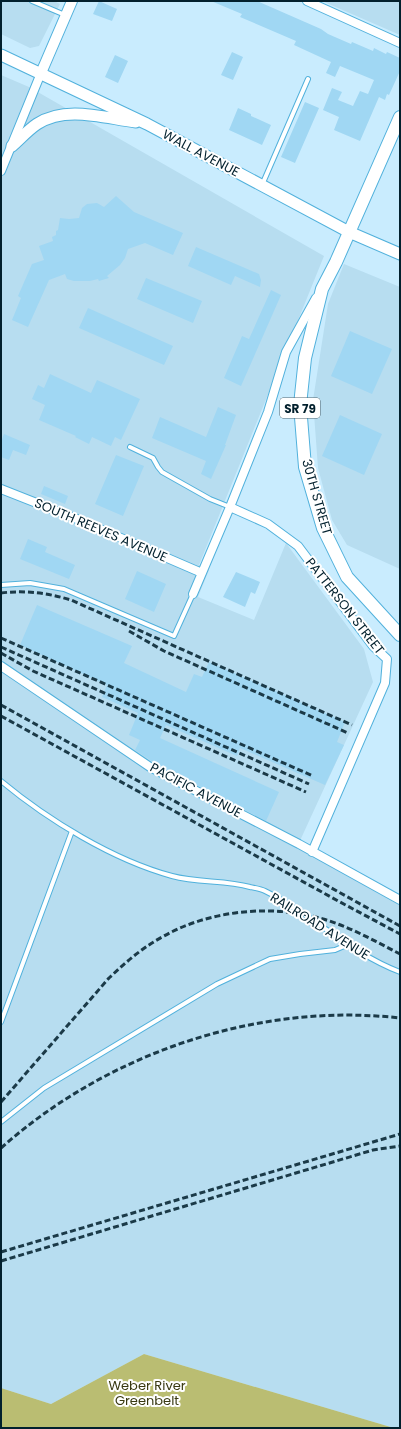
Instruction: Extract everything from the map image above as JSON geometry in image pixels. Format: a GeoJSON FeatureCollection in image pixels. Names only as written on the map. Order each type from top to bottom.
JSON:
{"type":"FeatureCollection","features":[{"type":"Feature","properties":{"kind":"main road","name":"WALL AVENUE"},"geometry":{"type":"LineString","coordinates":[[1,55],[147,124],[349,232],[400,254]]}},
{"type":"Feature","properties":{"kind":"main road"},"geometry":{"type":"LineString","coordinates":[[12,146],[36,124],[57,115],[69,113],[147,124]]}},
{"type":"Feature","properties":{"kind":"main road","name":"30TH STREET"},"geometry":{"type":"LineString","coordinates":[[400,117],[336,262],[322,289],[305,358],[300,405],[305,467],[323,528],[347,577],[400,635]]}},
{"type":"Feature","properties":{"kind":"street"},"geometry":{"type":"LineString","coordinates":[[1,171],[40,73],[72,1]]}},
{"type":"Feature","properties":{"kind":"street"},"geometry":{"type":"LineString","coordinates":[[307,1],[400,43]]}},
{"type":"Feature","properties":{"kind":"street","name":"30TH STREET"},"geometry":{"type":"LineString","coordinates":[[192,594],[230,507],[268,412],[286,352],[322,289]]}},
{"type":"Feature","properties":{"kind":"street","name":"SOUTH REEVES AVENUE"},"geometry":{"type":"LineString","coordinates":[[1,489],[77,519],[202,573]]}},
{"type":"Feature","properties":{"kind":"street","name":"PATTERSON STREET"},"geometry":{"type":"LineString","coordinates":[[230,507],[268,524],[298,546],[373,646],[386,660],[385,683],[312,852]]}},
{"type":"Feature","properties":{"kind":"street","name":"PACIFIC AVENUE"},"geometry":{"type":"LineString","coordinates":[[1,666],[150,767],[400,900]]}},
{"type":"Feature","properties":{"kind":"lane"},"geometry":{"type":"LineString","coordinates":[[32,1],[66,16]]}},
{"type":"Feature","properties":{"kind":"lane"},"geometry":{"type":"LineString","coordinates":[[262,185],[308,79]]}},
{"type":"Feature","properties":{"kind":"lane"},"geometry":{"type":"LineString","coordinates":[[130,448],[153,458],[162,472],[210,499],[230,507]]}},
{"type":"Feature","properties":{"kind":"lane"},"geometry":{"type":"LineString","coordinates":[[1,584],[30,583],[64,589],[174,636],[192,594]]}},
{"type":"Feature","properties":{"kind":"lane","name":"RAILROAD AVENUE"},"geometry":{"type":"LineString","coordinates":[[1,781],[72,831],[140,866],[174,877],[212,882],[236,883],[264,890],[388,968],[400,972]]}},
{"type":"Feature","properties":{"kind":"lane"},"geometry":{"type":"LineString","coordinates":[[1,1022],[72,831]]}},
{"type":"Feature","properties":{"kind":"lane"},"geometry":{"type":"LineString","coordinates":[[1,1122],[44,1088],[217,984],[270,959],[335,950],[349,944]]}},
{"type":"Feature","properties":{"kind":"shaded area"},"geometry":{"type":"Polygon","coordinates":[[[1,1],[54,1],[60,4],[39,46],[30,48],[1,34],[1,1]]]}},
{"type":"Feature","properties":{"kind":"shaded area"},"geometry":{"type":"Polygon","coordinates":[[[322,1],[400,1],[400,35],[322,1]]]}},
{"type":"Feature","properties":{"kind":"shaded area"},"geometry":{"type":"Polygon","coordinates":[[[1,75],[29,87],[324,256],[199,565],[209,570],[198,597],[254,620],[286,543],[364,649],[373,682],[298,845],[400,903],[400,1428],[394,1428],[144,1354],[51,1404],[1,1388],[1,75]]]}},
{"type":"Feature","properties":{"kind":"shaded area"},"geometry":{"type":"Polygon","coordinates":[[[344,264],[400,287],[400,569],[347,545],[332,520],[318,468],[313,400],[328,304],[344,264]]]}},
{"type":"Feature","properties":{"kind":"green space","name":"Weber River Greenbelt"},"geometry":{"type":"Polygon","coordinates":[[[144,1354],[394,1428],[1,1428],[1,1388],[51,1404],[144,1354]]]}},
{"type":"Feature","properties":{"kind":"building"},"geometry":{"type":"Polygon","coordinates":[[[99,1],[117,9],[112,21],[93,14],[99,1]]]}},
{"type":"Feature","properties":{"kind":"building"},"geometry":{"type":"Polygon","coordinates":[[[211,1],[257,1],[351,44],[352,42],[373,51],[374,48],[386,54],[387,52],[400,58],[400,71],[389,95],[387,94],[385,100],[379,97],[360,141],[334,130],[339,117],[323,110],[332,88],[342,92],[338,100],[353,106],[360,91],[368,94],[374,80],[340,66],[335,77],[326,73],[331,62],[294,45],[296,41],[240,17],[242,14],[211,1]]]}},
{"type":"Feature","properties":{"kind":"building"},"geometry":{"type":"Polygon","coordinates":[[[232,52],[243,57],[233,80],[221,75],[232,52]]]}},
{"type":"Feature","properties":{"kind":"building"},"geometry":{"type":"Polygon","coordinates":[[[115,55],[128,61],[118,83],[105,77],[115,55]]]}},
{"type":"Feature","properties":{"kind":"building"},"geometry":{"type":"Polygon","coordinates":[[[305,102],[319,108],[295,163],[281,157],[305,102]]]}},
{"type":"Feature","properties":{"kind":"building"},"geometry":{"type":"Polygon","coordinates":[[[238,108],[271,125],[262,145],[229,130],[238,108]]]}},
{"type":"Feature","properties":{"kind":"building"},"geometry":{"type":"Polygon","coordinates":[[[116,196],[134,212],[183,233],[173,255],[145,243],[128,249],[125,258],[120,265],[107,276],[109,278],[99,281],[98,279],[90,281],[74,281],[67,279],[65,274],[49,280],[28,327],[12,320],[21,298],[18,296],[32,264],[44,260],[39,246],[53,241],[52,237],[56,235],[60,218],[79,218],[82,208],[87,204],[97,203],[104,207],[116,196]]]}},
{"type":"Feature","properties":{"kind":"building"},"geometry":{"type":"Polygon","coordinates":[[[196,247],[259,274],[261,280],[260,287],[235,276],[231,285],[188,266],[196,247]]]}},
{"type":"Feature","properties":{"kind":"building"},"geometry":{"type":"Polygon","coordinates":[[[146,278],[202,301],[193,323],[137,299],[146,278]]]}},
{"type":"Feature","properties":{"kind":"building"},"geometry":{"type":"Polygon","coordinates":[[[271,290],[281,295],[241,386],[224,378],[242,336],[249,339],[271,290]]]}},
{"type":"Feature","properties":{"kind":"building"},"geometry":{"type":"Polygon","coordinates":[[[88,308],[173,346],[164,365],[79,328],[88,308]]]}},
{"type":"Feature","properties":{"kind":"building"},"geometry":{"type":"Polygon","coordinates":[[[350,331],[392,349],[372,394],[331,376],[350,331]]]}},
{"type":"Feature","properties":{"kind":"building"},"geometry":{"type":"Polygon","coordinates":[[[50,374],[91,393],[97,380],[140,399],[121,440],[115,437],[111,446],[92,437],[89,444],[75,437],[76,436],[39,420],[45,405],[32,399],[38,385],[44,388],[50,374]]]}},
{"type":"Feature","properties":{"kind":"building"},"geometry":{"type":"Polygon","coordinates":[[[218,407],[236,415],[226,445],[211,479],[201,474],[206,461],[152,438],[160,417],[206,437],[218,407]]]}},
{"type":"Feature","properties":{"kind":"building"},"geometry":{"type":"Polygon","coordinates":[[[340,415],[382,434],[364,475],[322,456],[340,415]]]}},
{"type":"Feature","properties":{"kind":"building"},"geometry":{"type":"Polygon","coordinates":[[[4,434],[30,445],[26,455],[13,450],[9,460],[1,457],[1,442],[4,434]]]}},
{"type":"Feature","properties":{"kind":"building"},"geometry":{"type":"Polygon","coordinates":[[[116,455],[144,466],[123,516],[95,504],[116,455]]]}},
{"type":"Feature","properties":{"kind":"building"},"geometry":{"type":"Polygon","coordinates":[[[44,486],[68,496],[65,504],[41,494],[44,486]]]}},
{"type":"Feature","properties":{"kind":"building"},"geometry":{"type":"Polygon","coordinates":[[[28,539],[47,547],[45,552],[75,565],[69,579],[20,559],[28,539]]]}},
{"type":"Feature","properties":{"kind":"building"},"geometry":{"type":"Polygon","coordinates":[[[137,571],[166,584],[154,612],[125,599],[137,571]]]}},
{"type":"Feature","properties":{"kind":"building"},"geometry":{"type":"Polygon","coordinates":[[[236,572],[260,582],[255,594],[251,592],[245,607],[223,597],[236,572]]]}},
{"type":"Feature","properties":{"kind":"building"},"geometry":{"type":"Polygon","coordinates":[[[37,605],[132,646],[124,663],[186,692],[194,674],[202,677],[209,662],[345,722],[337,742],[344,745],[325,785],[240,748],[237,756],[166,725],[160,738],[279,792],[266,821],[153,762],[135,750],[140,740],[129,735],[138,713],[102,697],[107,685],[20,645],[37,605]]]}},
{"type":"Feature","properties":{"kind":"railway"},"geometry":{"type":"LineString","coordinates":[[1,593],[36,593],[71,600],[352,725]]}},
{"type":"Feature","properties":{"kind":"railway"},"geometry":{"type":"LineString","coordinates":[[129,631],[164,651],[348,733]]}},
{"type":"Feature","properties":{"kind":"railway"},"geometry":{"type":"LineString","coordinates":[[1,638],[313,776]]}},
{"type":"Feature","properties":{"kind":"railway"},"geometry":{"type":"LineString","coordinates":[[1,647],[309,784]]}},
{"type":"Feature","properties":{"kind":"railway"},"geometry":{"type":"LineString","coordinates":[[1,653],[33,671],[306,792]]}},
{"type":"Feature","properties":{"kind":"railway"},"geometry":{"type":"LineString","coordinates":[[1,705],[400,926]]}},
{"type":"Feature","properties":{"kind":"railway"},"geometry":{"type":"LineString","coordinates":[[1,716],[400,934]]}},
{"type":"Feature","properties":{"kind":"railway"},"geometry":{"type":"LineString","coordinates":[[1,1102],[109,978],[149,945],[182,927],[201,920],[242,912],[263,911],[304,914],[343,926],[400,954]]}},
{"type":"Feature","properties":{"kind":"railway"},"geometry":{"type":"LineString","coordinates":[[1,1148],[43,1114],[88,1085],[137,1061],[187,1041],[239,1027],[292,1018],[346,1015],[400,1018]]}},
{"type":"Feature","properties":{"kind":"railway"},"geometry":{"type":"LineString","coordinates":[[1,1252],[400,1134]]}},
{"type":"Feature","properties":{"kind":"railway"},"geometry":{"type":"LineString","coordinates":[[1,1261],[373,1150],[400,1146]]}}]}
